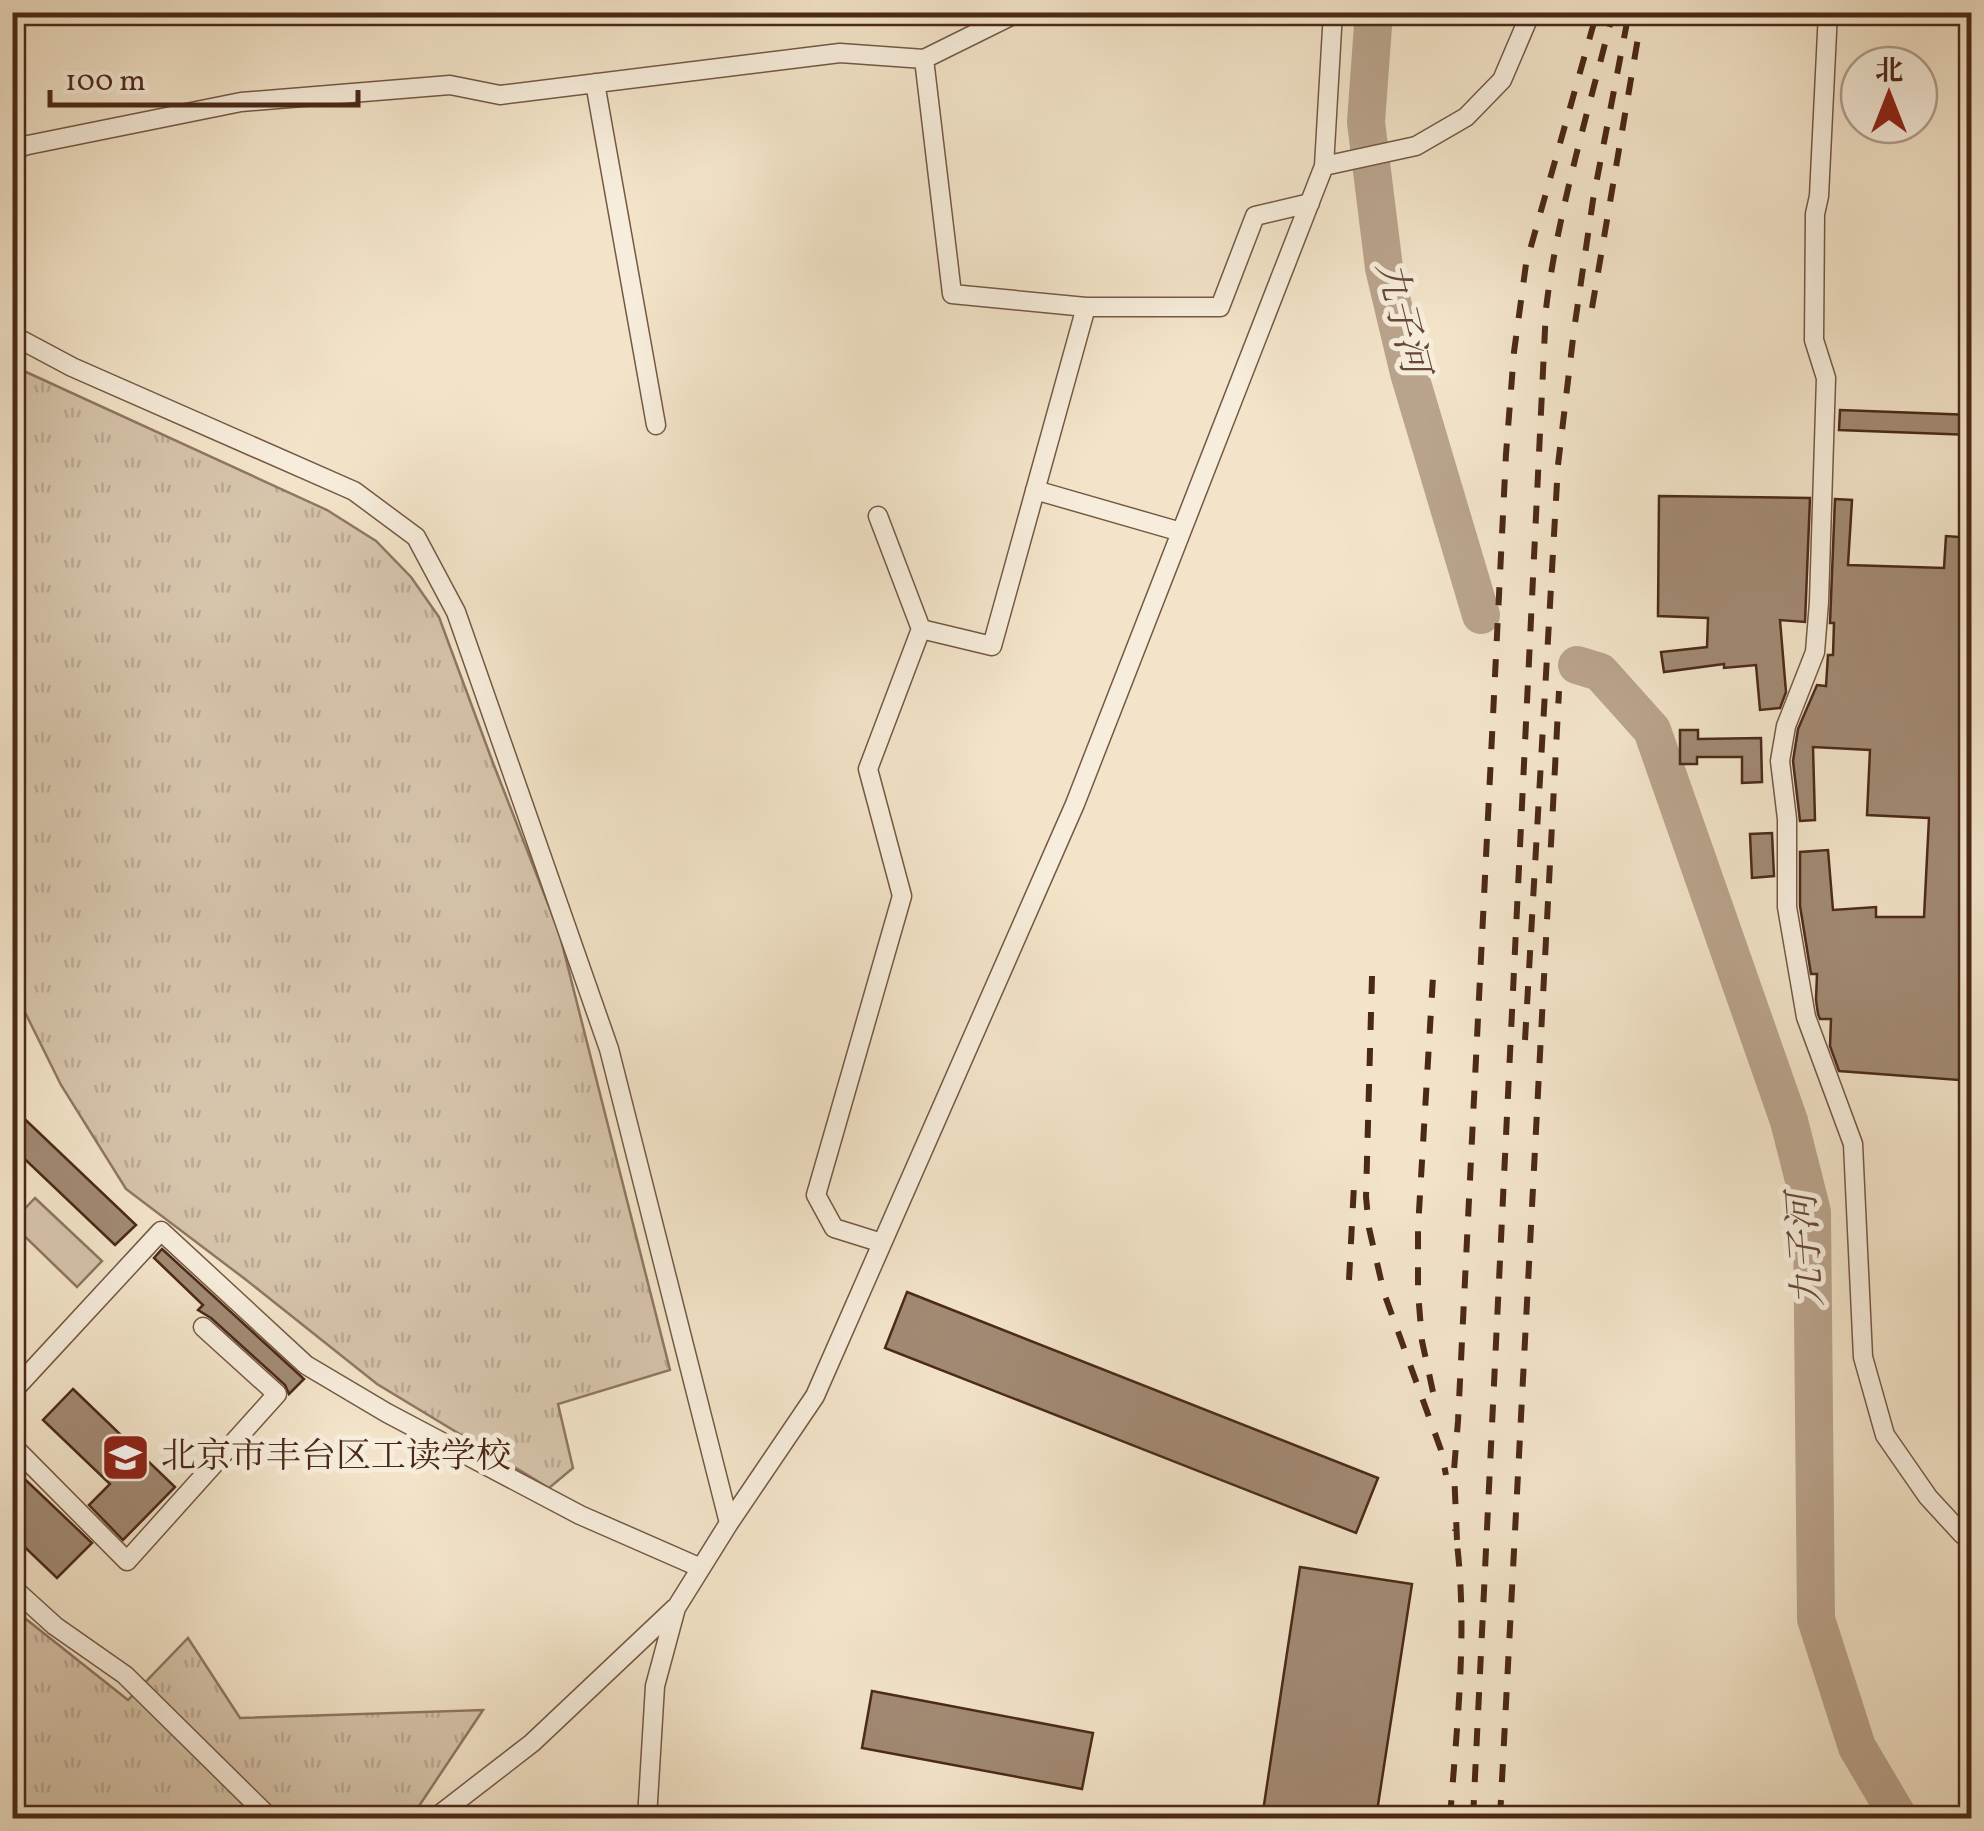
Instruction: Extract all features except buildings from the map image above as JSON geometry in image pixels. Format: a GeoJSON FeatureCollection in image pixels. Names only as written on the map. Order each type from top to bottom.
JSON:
{"type":"FeatureCollection","features":[{"type":"Feature","properties":{"kind":"street"},"geometry":{"type":"LineString","coordinates":[[12,150],[242,102],[450,85],[500,95],[840,53],[924,59],[1020,12]]}},
{"type":"Feature","properties":{"kind":"street"},"geometry":{"type":"LineString","coordinates":[[435,1818],[532,1743],[676,1608],[728,1523],[815,1396],[1075,804],[1325,166],[1333,12]]}},
{"type":"Feature","properties":{"kind":"street"},"geometry":{"type":"LineString","coordinates":[[1325,166],[1416,146],[1466,117],[1502,80],[1531,12]]}},
{"type":"Feature","properties":{"kind":"street"},"geometry":{"type":"LineString","coordinates":[[1828,12],[1815,214],[1814,340],[1826,378],[1819,602],[1815,652],[1786,726],[1780,761],[1787,819],[1787,907],[1806,1018],[1852,1144],[1862,1357],[1886,1436],[1928,1497],[1963,1535],[1972,1537]]}},
{"type":"Feature","properties":{"kind":"street"},"geometry":{"type":"LineString","coordinates":[[924,59],[952,294],[1086,307],[1220,307],[1256,216],[1310,202]]}},
{"type":"Feature","properties":{"kind":"street"},"geometry":{"type":"LineString","coordinates":[[595,83],[656,426]]}},
{"type":"Feature","properties":{"kind":"street"},"geometry":{"type":"LineString","coordinates":[[921,629],[992,646],[1086,307]]}},
{"type":"Feature","properties":{"kind":"street"},"geometry":{"type":"LineString","coordinates":[[12,335],[72,367],[354,491],[416,537],[456,612],[610,1049],[728,1523]]}},
{"type":"Feature","properties":{"kind":"street"},"geometry":{"type":"LineString","coordinates":[[1035,490],[1182,532]]}},
{"type":"Feature","properties":{"kind":"street"},"geometry":{"type":"LineString","coordinates":[[878,516],[921,629],[868,769],[902,896],[816,1195],[834,1228],[882,1244]]}},
{"type":"Feature","properties":{"kind":"street"},"geometry":{"type":"LineString","coordinates":[[12,1392],[161,1231],[306,1365],[580,1515],[700,1568]]}},
{"type":"Feature","properties":{"kind":"street"},"geometry":{"type":"LineString","coordinates":[[12,1445],[127,1561],[278,1394],[203,1327]]}},
{"type":"Feature","properties":{"kind":"street"},"geometry":{"type":"LineString","coordinates":[[12,1586],[55,1626],[125,1675],[270,1818]]}},
{"type":"Feature","properties":{"kind":"street"},"geometry":{"type":"LineString","coordinates":[[647,1818],[655,1686],[676,1608]]}},
{"type":"Feature","properties":{"kind":"green space"},"geometry":{"type":"Polygon","coordinates":[[[13,366],[327,510],[376,541],[411,577],[439,617],[559,932],[670,1370],[558,1404],[573,1468],[549,1488],[377,1384],[126,1189],[61,1085],[13,988],[13,366]]]}},
{"type":"Feature","properties":{"kind":"green space"},"geometry":{"type":"Polygon","coordinates":[[[35,1198],[102,1261],[77,1287],[13,1225],[35,1198]]]}},
{"type":"Feature","properties":{"kind":"green space"},"geometry":{"type":"Polygon","coordinates":[[[12,1608],[128,1700],[188,1638],[240,1718],[483,1710],[411,1818],[13,1818],[12,1608]]]}},
{"type":"Feature","properties":{"kind":"waterway","name":"九子河"},"geometry":{"type":"LineString","coordinates":[[1374,12],[1366,122],[1384,268],[1409,373],[1481,615]]}},
{"type":"Feature","properties":{"kind":"waterway","name":"九子河"},"geometry":{"type":"LineString","coordinates":[[1577,665],[1600,672],[1652,730],[1789,1121],[1812,1212],[1816,1619],[1857,1747],[1899,1818]]}},
{"type":"Feature","properties":{"kind":"railway"},"geometry":{"type":"LineString","coordinates":[[1457,1540],[1454,1470],[1514,352],[1526,264],[1597,12]]}},
{"type":"Feature","properties":{"kind":"railway"},"geometry":{"type":"LineString","coordinates":[[1473,1818],[1546,309],[1566,197],[1613,12]]}},
{"type":"Feature","properties":{"kind":"railway"},"geometry":{"type":"LineString","coordinates":[[1525,1040],[1558,465],[1593,200],[1629,12]]}},
{"type":"Feature","properties":{"kind":"railway"},"geometry":{"type":"LineString","coordinates":[[1592,308],[1639,32]]}},
{"type":"Feature","properties":{"kind":"railway"},"geometry":{"type":"LineString","coordinates":[[1500,1818],[1559,691]]}},
{"type":"Feature","properties":{"kind":"railway"},"geometry":{"type":"LineString","coordinates":[[1372,976],[1366,1197],[1369,1228],[1384,1293],[1441,1450],[1446,1475]]}},
{"type":"Feature","properties":{"kind":"railway"},"geometry":{"type":"LineString","coordinates":[[1433,977],[1418,1228],[1418,1292],[1422,1341],[1433,1392]]}},
{"type":"Feature","properties":{"kind":"railway"},"geometry":{"type":"LineString","coordinates":[[1349,1280],[1354,1185]]}},
{"type":"Feature","properties":{"kind":"railway"},"geometry":{"type":"LineString","coordinates":[[1450,1818],[1461,1637],[1455,1529]]}},
{"type":"Feature","properties":{"kind":"place","name":"北京市丰台区工读学校"},"geometry":{"type":"Point","coordinates":[126,1458]}}]}
